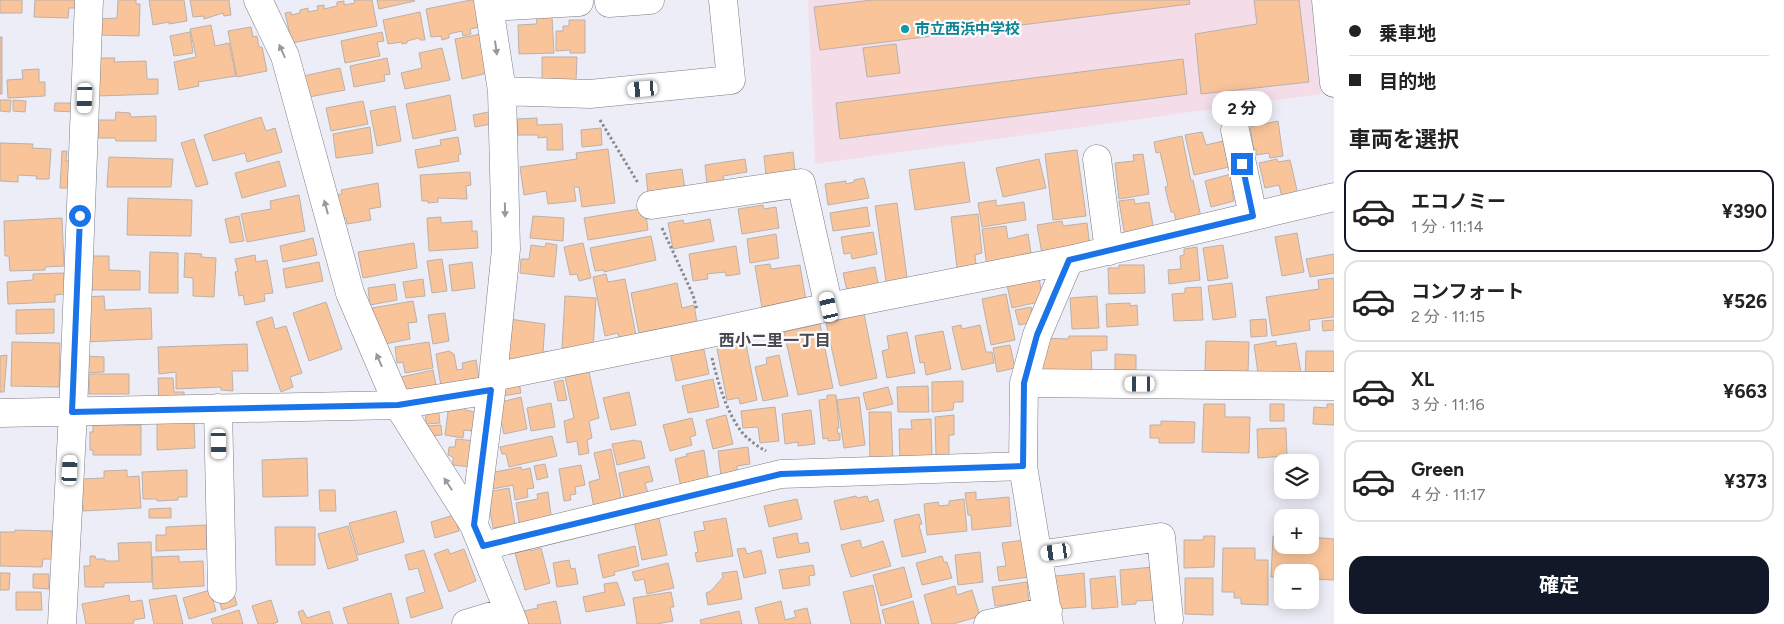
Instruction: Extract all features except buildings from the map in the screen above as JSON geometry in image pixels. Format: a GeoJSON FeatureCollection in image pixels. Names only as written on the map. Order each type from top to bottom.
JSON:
{"type":"FeatureCollection","features":[{"type":"Feature","properties":{"kind":"street"},"geometry":{"type":"LineString","coordinates":[[62,624],[89,0]]}},
{"type":"Feature","properties":{"kind":"street"},"geometry":{"type":"LineString","coordinates":[[258,0],[285,56],[350,292],[398,405],[479,535],[511,618],[466,624]]}},
{"type":"Feature","properties":{"kind":"street"},"geometry":{"type":"LineString","coordinates":[[609,3],[650,0]]}},
{"type":"Feature","properties":{"kind":"street"},"geometry":{"type":"LineString","coordinates":[[502,92],[590,94],[731,80],[723,0]]}},
{"type":"Feature","properties":{"kind":"street"},"geometry":{"type":"LineString","coordinates":[[1326,0],[1334,83]]}},
{"type":"Feature","properties":{"kind":"street"},"geometry":{"type":"LineString","coordinates":[[479,535],[506,249],[502,92],[489,3],[579,2]]}},
{"type":"Feature","properties":{"kind":"street"},"geometry":{"type":"LineString","coordinates":[[1235,130],[1253,216]]}},
{"type":"Feature","properties":{"kind":"street"},"geometry":{"type":"LineString","coordinates":[[1097,159],[1109,250]]}},
{"type":"Feature","properties":{"kind":"street"},"geometry":{"type":"LineString","coordinates":[[652,205],[801,184],[829,307]]}},
{"type":"Feature","properties":{"kind":"street"},"geometry":{"type":"LineString","coordinates":[[0,413],[398,405],[829,307],[1069,260],[1334,197]]}},
{"type":"Feature","properties":{"kind":"street"},"geometry":{"type":"LineString","coordinates":[[988,624],[1049,618],[1023,466],[1024,383],[1037,335],[1069,260]]}},
{"type":"Feature","properties":{"kind":"street"},"geometry":{"type":"LineString","coordinates":[[1024,383],[1334,386]]}},
{"type":"Feature","properties":{"kind":"street"},"geometry":{"type":"LineString","coordinates":[[218,408],[222,589]]}},
{"type":"Feature","properties":{"kind":"street"},"geometry":{"type":"LineString","coordinates":[[479,535],[781,474],[1023,466]]}},
{"type":"Feature","properties":{"kind":"street"},"geometry":{"type":"LineString","coordinates":[[1038,555],[1161,537],[1169,619]]}},
{"type":"Feature","properties":{"kind":"path"},"geometry":{"type":"LineString","coordinates":[[706,334],[718,382],[731,413],[742,432],[755,444],[781,462],[789,474]]}},
{"type":"Feature","properties":{"kind":"shaded area"},"geometry":{"type":"Polygon","coordinates":[[[808,0],[1312,0],[1321,94],[815,164],[808,0]]]}},
{"type":"Feature","properties":{"kind":"place","name":"市立西浜中学校"},"geometry":{"type":"Point","coordinates":[905,29]}},
{"type":"Feature","properties":{"kind":"district","name":"西小二里一丁目"},"geometry":{"type":"Point","coordinates":[775,340]}},
{"type":"Feature","properties":{"kind":"route"},"geometry":{"type":"LineString","coordinates":[[80,216],[72,412],[398,405],[491,390],[474,525],[483,546],[781,474],[1023,466],[1024,383],[1037,335],[1069,260],[1253,216],[1242,164]]}}]}
